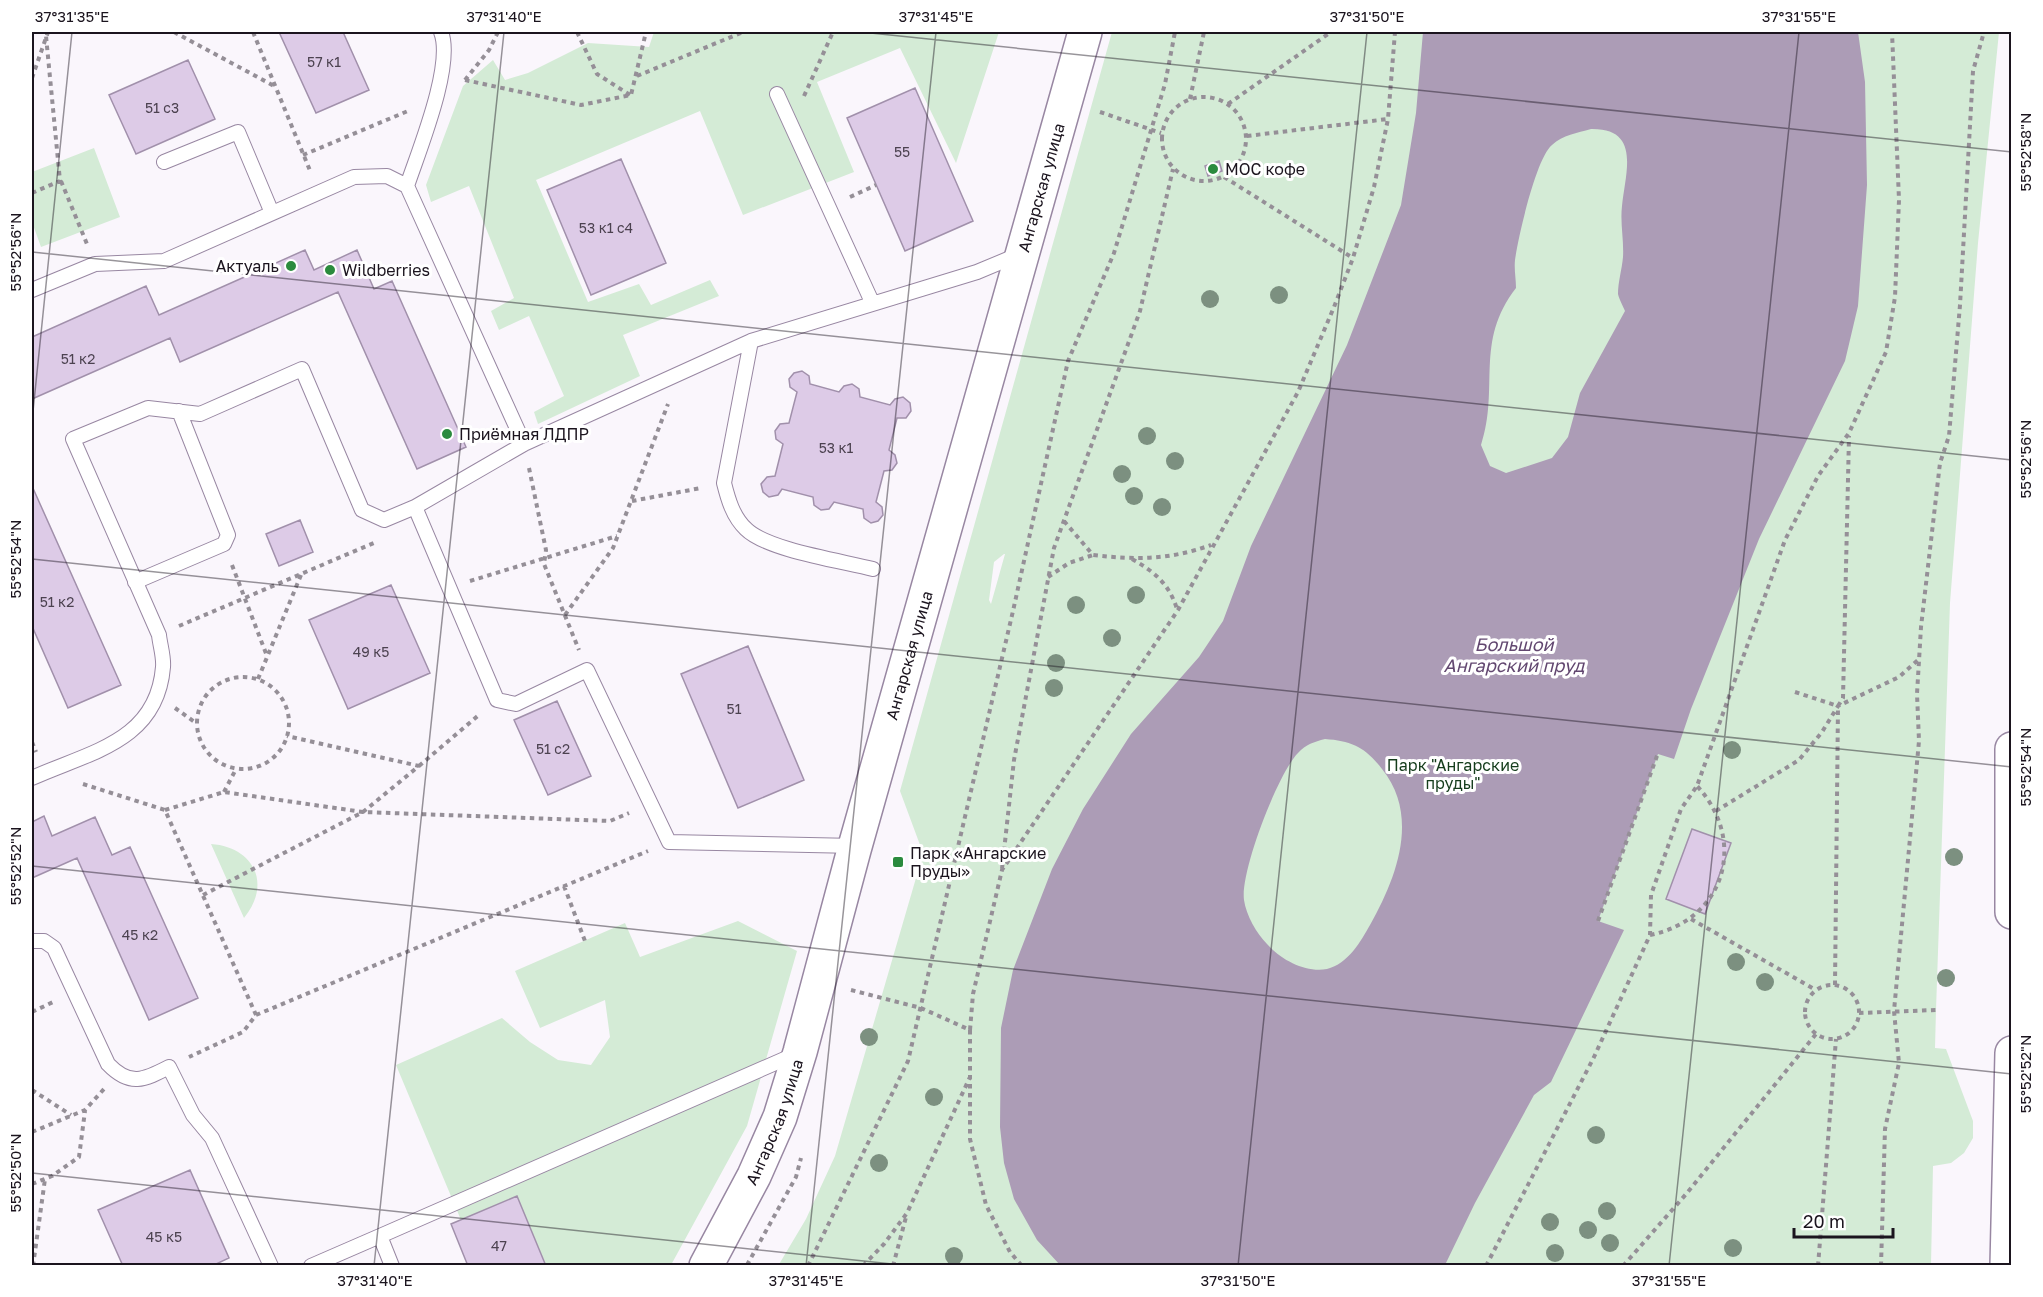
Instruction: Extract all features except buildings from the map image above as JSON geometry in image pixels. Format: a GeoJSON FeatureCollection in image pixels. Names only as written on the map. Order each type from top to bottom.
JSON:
{"type":"FeatureCollection","features":[{"type":"Feature","properties":{"kind":"street","name":"Ангарская улица"},"geometry":{"type":"LineString","coordinates":[[706,1266],[759,1166],[780,1117],[800,1052],[855,846],[1085,32]]}},
{"type":"Feature","properties":{"kind":"street"},"geometry":{"type":"LineString","coordinates":[[2012,749],[2012,912]]}},
{"type":"Feature","properties":{"kind":"street"},"geometry":{"type":"LineString","coordinates":[[2007,1266],[2012,1053]]}},
{"type":"Feature","properties":{"kind":"lane"},"geometry":{"type":"LineString","coordinates":[[407,186],[445,66],[444,40],[441,32]]}},
{"type":"Feature","properties":{"kind":"lane"},"geometry":{"type":"LineString","coordinates":[[777,94],[872,302]]}},
{"type":"Feature","properties":{"kind":"lane"},"geometry":{"type":"LineString","coordinates":[[164,162],[238,132],[272,213]]}},
{"type":"Feature","properties":{"kind":"lane"},"geometry":{"type":"LineString","coordinates":[[32,290],[95,264],[164,261],[354,177],[387,176],[407,186],[524,444]]}},
{"type":"Feature","properties":{"kind":"lane"},"geometry":{"type":"LineString","coordinates":[[32,778],[121,739],[141,725],[156,699],[164,666],[159,635],[73,439],[148,408],[200,414],[302,369],[362,510],[384,520],[415,507],[524,444],[751,341],[872,302],[977,272],[1022,254]]}},
{"type":"Feature","properties":{"kind":"lane"},"geometry":{"type":"LineString","coordinates":[[751,341],[724,483],[730,505],[746,529],[770,543],[873,569]]}},
{"type":"Feature","properties":{"kind":"lane"},"geometry":{"type":"LineString","coordinates":[[135,582],[224,544],[228,535],[179,411]]}},
{"type":"Feature","properties":{"kind":"lane"},"geometry":{"type":"LineString","coordinates":[[415,507],[497,700],[516,704],[586,670],[669,842],[817,843],[855,846]]}},
{"type":"Feature","properties":{"kind":"lane"},"geometry":{"type":"LineString","coordinates":[[32,941],[44,941],[54,948],[108,1064],[118,1075],[130,1079],[146,1079],[169,1067],[193,1114],[212,1138],[272,1266]]}},
{"type":"Feature","properties":{"kind":"lane"},"geometry":{"type":"LineString","coordinates":[[311,1266],[800,1052]]}},
{"type":"Feature","properties":{"kind":"lane"},"geometry":{"type":"LineString","coordinates":[[380,1236],[392,1266]]}},
{"type":"Feature","properties":{"kind":"path"},"geometry":{"type":"LineString","coordinates":[[174,32],[276,87]]}},
{"type":"Feature","properties":{"kind":"path"},"geometry":{"type":"LineString","coordinates":[[253,32],[319,193]]}},
{"type":"Feature","properties":{"kind":"path"},"geometry":{"type":"LineString","coordinates":[[464,80],[489,50],[498,32]]}},
{"type":"Feature","properties":{"kind":"path"},"geometry":{"type":"LineString","coordinates":[[579,32],[597,74],[631,95]]}},
{"type":"Feature","properties":{"kind":"path"},"geometry":{"type":"LineString","coordinates":[[631,95],[646,32]]}},
{"type":"Feature","properties":{"kind":"path"},"geometry":{"type":"LineString","coordinates":[[636,76],[742,32]]}},
{"type":"Feature","properties":{"kind":"path"},"geometry":{"type":"LineString","coordinates":[[800,105],[833,32]]}},
{"type":"Feature","properties":{"kind":"path"},"geometry":{"type":"LineString","coordinates":[[808,1266],[908,1061],[1013,611],[1068,361],[1114,253],[1165,84],[1175,32]]}},
{"type":"Feature","properties":{"kind":"path"},"geometry":{"type":"LineString","coordinates":[[1190,99],[1204,32]]}},
{"type":"Feature","properties":{"kind":"path"},"geometry":{"type":"LineString","coordinates":[[1228,104],[1331,32]]}},
{"type":"Feature","properties":{"kind":"path"},"geometry":{"type":"LineString","coordinates":[[1002,870],[1178,610],[1298,392],[1353,258],[1374,187],[1388,119],[1395,32]]}},
{"type":"Feature","properties":{"kind":"path"},"geometry":{"type":"LineString","coordinates":[[1486,1266],[1594,1057],[1650,935],[1651,895],[1681,809],[1696,786],[1785,540],[1818,476],[1849,433],[1886,351],[1895,297],[1899,200],[1892,32]]}},
{"type":"Feature","properties":{"kind":"path"},"geometry":{"type":"LineString","coordinates":[[1881,1266],[1885,1129],[1899,1063],[1894,1011],[1919,741],[1919,659],[1940,463],[1949,436],[1960,304],[1973,71],[1984,32]]}},
{"type":"Feature","properties":{"kind":"path"},"geometry":{"type":"LineString","coordinates":[[32,78],[47,34]]}},
{"type":"Feature","properties":{"kind":"path"},"geometry":{"type":"LineString","coordinates":[[47,34],[60,181],[95,264]]}},
{"type":"Feature","properties":{"kind":"path"},"geometry":{"type":"LineString","coordinates":[[445,66],[464,80],[581,105],[631,95]]}},
{"type":"Feature","properties":{"kind":"path"},"geometry":{"type":"LineString","coordinates":[[1203,97],[1228,104],[1241,118],[1246,135],[1245,152],[1236,167],[1224,177],[1197,182],[1173,169],[1165,158],[1161,133],[1171,112],[1190,99],[1203,97]]}},
{"type":"Feature","properties":{"kind":"path"},"geometry":{"type":"LineString","coordinates":[[303,155],[434,100]]}},
{"type":"Feature","properties":{"kind":"path"},"geometry":{"type":"LineString","coordinates":[[1100,112],[1161,133]]}},
{"type":"Feature","properties":{"kind":"path"},"geometry":{"type":"LineString","coordinates":[[1246,135],[1388,119]]}},
{"type":"Feature","properties":{"kind":"path"},"geometry":{"type":"LineString","coordinates":[[1022,1266],[1010,1252],[986,1205],[970,1139],[970,1030],[973,994],[1002,870],[1014,760],[1054,548],[1140,311],[1173,169]]}},
{"type":"Feature","properties":{"kind":"path"},"geometry":{"type":"LineString","coordinates":[[1224,177],[1353,258]]}},
{"type":"Feature","properties":{"kind":"path"},"geometry":{"type":"LineString","coordinates":[[32,193],[60,181]]}},
{"type":"Feature","properties":{"kind":"path"},"geometry":{"type":"LineString","coordinates":[[847,198],[876,185]]}},
{"type":"Feature","properties":{"kind":"path"},"geometry":{"type":"LineString","coordinates":[[565,615],[613,548],[681,372]]}},
{"type":"Feature","properties":{"kind":"path"},"geometry":{"type":"LineString","coordinates":[[1716,811],[1799,760],[1822,732],[1843,698],[1849,433]]}},
{"type":"Feature","properties":{"kind":"path"},"geometry":{"type":"LineString","coordinates":[[524,444],[546,550],[544,564],[586,670]]}},
{"type":"Feature","properties":{"kind":"path"},"geometry":{"type":"LineString","coordinates":[[631,502],[724,483]]}},
{"type":"Feature","properties":{"kind":"path"},"geometry":{"type":"LineString","coordinates":[[159,635],[375,543],[384,520]]}},
{"type":"Feature","properties":{"kind":"path"},"geometry":{"type":"LineString","coordinates":[[1064,521],[1093,555]]}},
{"type":"Feature","properties":{"kind":"path"},"geometry":{"type":"LineString","coordinates":[[449,587],[618,536]]}},
{"type":"Feature","properties":{"kind":"path"},"geometry":{"type":"LineString","coordinates":[[224,544],[267,656]]}},
{"type":"Feature","properties":{"kind":"path"},"geometry":{"type":"LineString","coordinates":[[1048,578],[1069,563],[1093,555],[1131,559],[1173,557],[1212,545]]}},
{"type":"Feature","properties":{"kind":"path"},"geometry":{"type":"LineString","coordinates":[[1131,559],[1152,570],[1163,581],[1173,594],[1178,610]]}},
{"type":"Feature","properties":{"kind":"path"},"geometry":{"type":"LineString","coordinates":[[258,679],[301,574]]}},
{"type":"Feature","properties":{"kind":"path"},"geometry":{"type":"LineString","coordinates":[[1795,692],[1838,706],[1899,677],[1919,659]]}},
{"type":"Feature","properties":{"kind":"path"},"geometry":{"type":"LineString","coordinates":[[241,677],[258,679],[273,688],[284,702],[289,719],[287,736],[279,750],[268,762],[252,768],[236,768],[220,764],[208,753],[199,739],[196,723],[200,706],[209,691],[223,680],[241,677]]}},
{"type":"Feature","properties":{"kind":"path"},"geometry":{"type":"LineString","coordinates":[[203,895],[363,812],[497,700]]}},
{"type":"Feature","properties":{"kind":"path"},"geometry":{"type":"LineString","coordinates":[[1835,985],[1838,706]]}},
{"type":"Feature","properties":{"kind":"path"},"geometry":{"type":"LineString","coordinates":[[287,736],[418,766]]}},
{"type":"Feature","properties":{"kind":"path"},"geometry":{"type":"LineString","coordinates":[[1598,921],[1658,753]]}},
{"type":"Feature","properties":{"kind":"path"},"geometry":{"type":"LineString","coordinates":[[224,792],[236,768]]}},
{"type":"Feature","properties":{"kind":"path"},"geometry":{"type":"LineString","coordinates":[[45,772],[165,810],[224,792],[363,812],[609,821],[651,803]]}},
{"type":"Feature","properties":{"kind":"path"},"geometry":{"type":"LineString","coordinates":[[1650,935],[1664,933],[1691,919],[1708,903],[1719,881],[1725,858],[1724,834],[1716,811],[1696,786]]}},
{"type":"Feature","properties":{"kind":"path"},"geometry":{"type":"LineString","coordinates":[[165,810],[256,1015]]}},
{"type":"Feature","properties":{"kind":"path"},"geometry":{"type":"LineString","coordinates":[[169,1067],[243,1032],[256,1015],[669,842]]}},
{"type":"Feature","properties":{"kind":"path"},"geometry":{"type":"LineString","coordinates":[[564,886],[585,941]]}},
{"type":"Feature","properties":{"kind":"path"},"geometry":{"type":"LineString","coordinates":[[1691,919],[1816,990]]}},
{"type":"Feature","properties":{"kind":"path"},"geometry":{"type":"LineString","coordinates":[[1835,985],[1852,994],[1859,1013],[1858,1020],[1850,1033],[1836,1039],[1816,1034],[1810,1028],[1805,1012],[1806,1004],[1816,990],[1835,985]]}},
{"type":"Feature","properties":{"kind":"path"},"geometry":{"type":"LineString","coordinates":[[851,990],[921,1008],[970,1030]]}},
{"type":"Feature","properties":{"kind":"path"},"geometry":{"type":"LineString","coordinates":[[1859,1013],[1936,1010]]}},
{"type":"Feature","properties":{"kind":"path"},"geometry":{"type":"LineString","coordinates":[[1623,1266],[1687,1193],[1816,1034]]}},
{"type":"Feature","properties":{"kind":"path"},"geometry":{"type":"LineString","coordinates":[[1818,1266],[1836,1039]]}},
{"type":"Feature","properties":{"kind":"path"},"geometry":{"type":"LineString","coordinates":[[32,1132],[85,1110],[118,1075]]}},
{"type":"Feature","properties":{"kind":"path"},"geometry":{"type":"LineString","coordinates":[[893,1266],[907,1213],[971,1075]]}},
{"type":"Feature","properties":{"kind":"path"},"geometry":{"type":"LineString","coordinates":[[32,1089],[72,1116]]}},
{"type":"Feature","properties":{"kind":"path"},"geometry":{"type":"LineString","coordinates":[[32,1184],[45,1179],[79,1157],[85,1110]]}},
{"type":"Feature","properties":{"kind":"path"},"geometry":{"type":"LineString","coordinates":[[33,1266],[45,1179]]}},
{"type":"Feature","properties":{"kind":"path"},"geometry":{"type":"LineString","coordinates":[[863,1266],[884,1244],[907,1213]]}},
{"type":"Feature","properties":{"kind":"path"},"geometry":{"type":"LineString","coordinates":[[52,1266],[60,1266]]}},
{"type":"Feature","properties":{"kind":"green space"},"geometry":{"type":"Polygon","coordinates":[[[654,32],[999,32],[956,163],[900,48],[817,82],[854,172],[743,215],[700,111],[536,180],[588,302],[639,284],[651,305],[710,280],[719,296],[623,335],[640,376],[538,424],[534,412],[564,396],[529,316],[499,330],[491,311],[514,298],[469,186],[431,202],[426,185],[463,86],[493,60],[505,80],[528,73],[588,43],[649,47],[654,32]]]}},
{"type":"Feature","properties":{"kind":"green space","name":"Парк \"Ангарские пруды\""},"geometry":{"type":"Polygon","coordinates":[[[1112,32],[1999,32],[1978,243],[1950,603],[1935,1048],[1946,1049],[1973,1121],[1973,1138],[1964,1153],[1951,1163],[1933,1166],[1931,1265],[778,1266],[806,1219],[835,1156],[923,853],[900,791],[1112,32]],[[1005,554],[994,562],[989,600],[991,604],[1005,554]]]}},
{"type":"Feature","properties":{"kind":"green space"},"geometry":{"type":"Polygon","coordinates":[[[94,148],[120,217],[41,247],[32,222],[32,172],[94,148]]]}},
{"type":"Feature","properties":{"kind":"green space"},"geometry":{"type":"Polygon","coordinates":[[[211,844],[238,852],[254,869],[257,893],[244,918],[211,844]]]}},
{"type":"Feature","properties":{"kind":"green space"},"geometry":{"type":"Polygon","coordinates":[[[738,921],[797,951],[747,1126],[671,1265],[546,1265],[517,1196],[461,1220],[396,1065],[502,1018],[530,1042],[558,1060],[591,1065],[610,1037],[605,1000],[540,1028],[515,971],[625,923],[640,957],[738,921]]]}},
{"type":"Feature","properties":{"kind":"water","name":"Большой Ангарский пруд"},"geometry":{"type":"Polygon","coordinates":[[[1423,32],[1858,32],[1865,82],[1867,185],[1858,306],[1845,361],[1759,539],[1691,709],[1674,759],[1658,754],[1598,921],[1624,930],[1551,1082],[1534,1095],[1475,1203],[1445,1265],[1060,1265],[1037,1240],[1014,1199],[1004,1163],[1000,1127],[1001,1028],[1013,970],[1052,869],[1083,809],[1131,734],[1199,657],[1223,621],[1251,546],[1347,345],[1401,205],[1416,113],[1423,32]],[[1591,129],[1570,135],[1552,145],[1540,165],[1520,235],[1515,263],[1516,288],[1503,308],[1495,327],[1491,346],[1489,404],[1481,445],[1490,466],[1506,473],[1552,458],[1568,437],[1580,393],[1625,311],[1618,294],[1623,257],[1622,212],[1627,155],[1624,144],[1618,136],[1607,131],[1591,129]],[[1325,739],[1301,750],[1281,780],[1254,846],[1244,886],[1247,912],[1263,940],[1294,964],[1319,970],[1335,966],[1358,945],[1389,887],[1396,867],[1402,826],[1400,806],[1394,787],[1376,761],[1357,746],[1343,741],[1325,739]]]}},
{"type":"Feature","properties":{"kind":"place","name":"МОС кофе"},"geometry":{"type":"Point","coordinates":[1213,169]}},
{"type":"Feature","properties":{"kind":"place","name":"Актуаль"},"geometry":{"type":"Point","coordinates":[291,266]}},
{"type":"Feature","properties":{"kind":"place","name":"Wildberries"},"geometry":{"type":"Point","coordinates":[330,270]}},
{"type":"Feature","properties":{"kind":"place","name":"Приёмная ЛДПР"},"geometry":{"type":"Point","coordinates":[447,434]}},
{"type":"Feature","properties":{"kind":"place","name":"Парк «Ангарские Пруды»"},"geometry":{"type":"Point","coordinates":[898,862]}}]}
